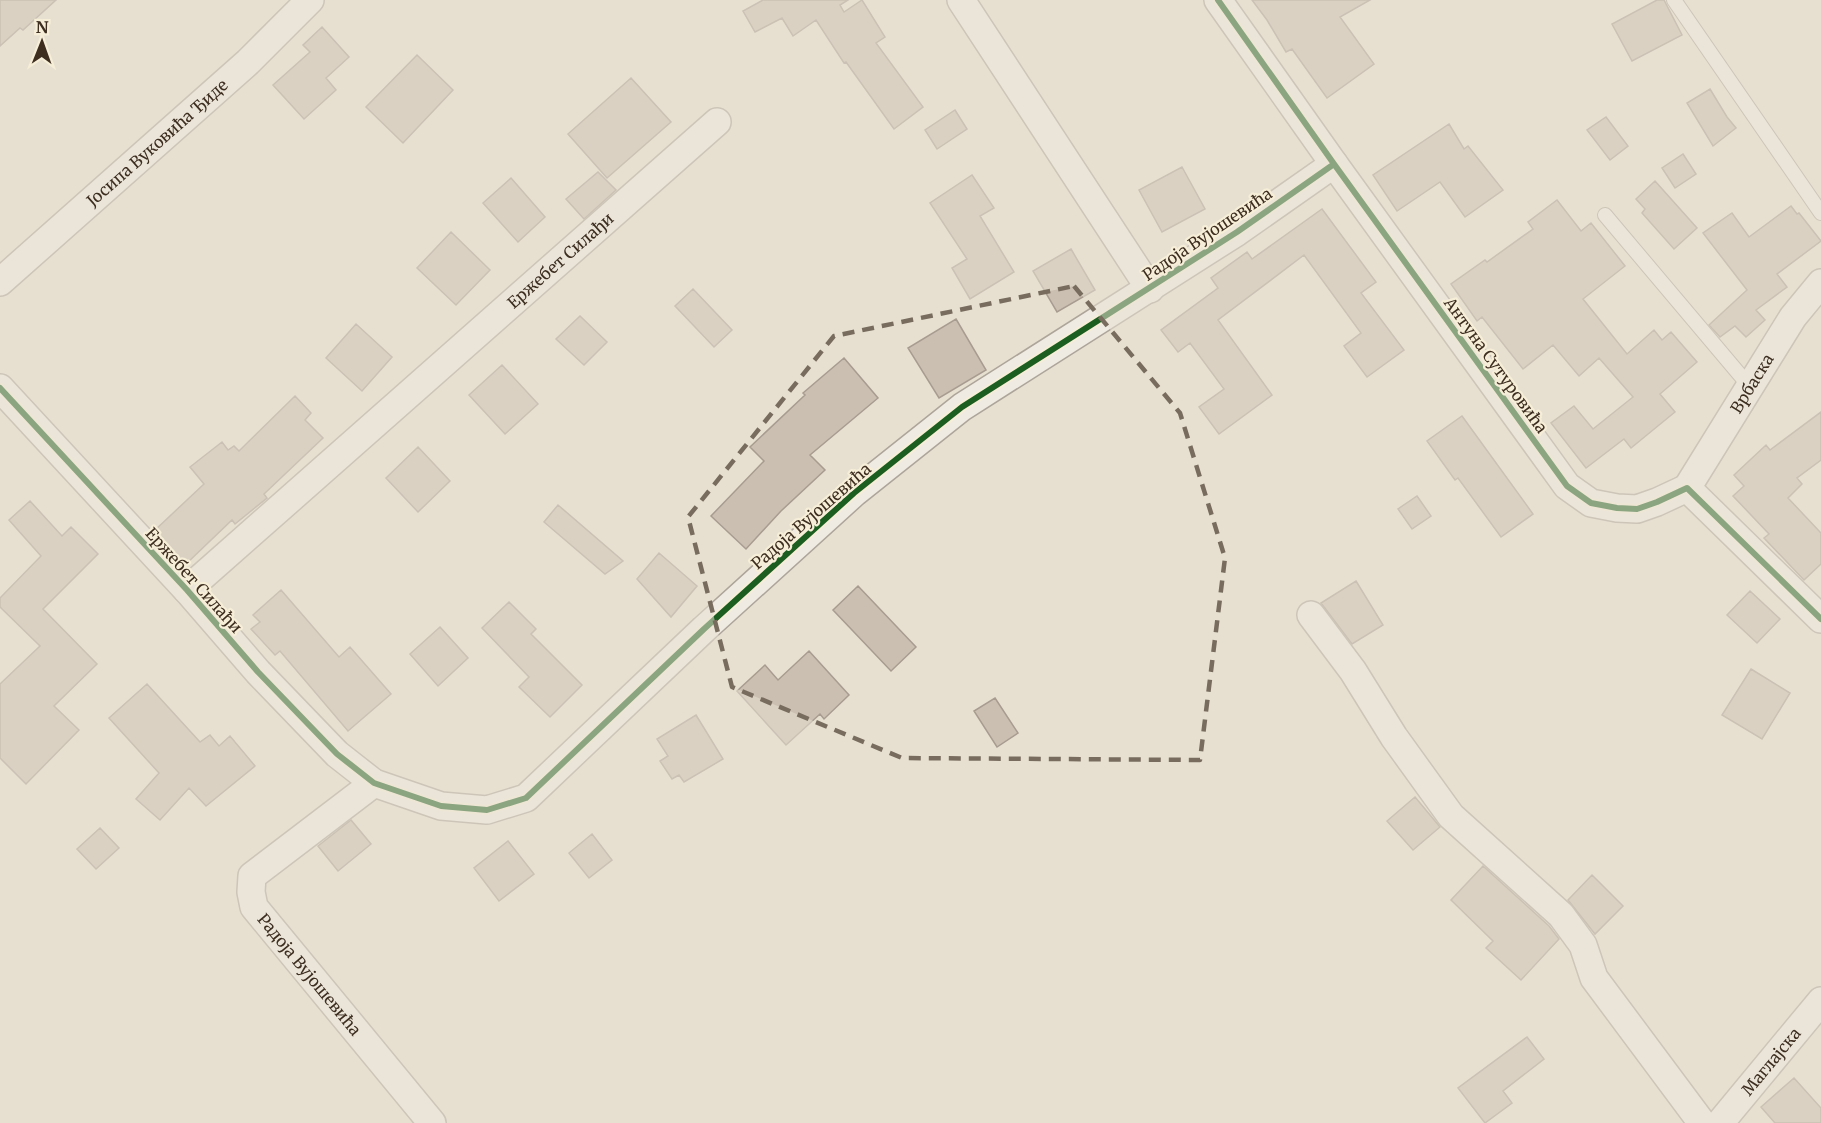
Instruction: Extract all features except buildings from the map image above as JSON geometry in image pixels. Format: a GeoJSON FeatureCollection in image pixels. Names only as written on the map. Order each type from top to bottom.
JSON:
{"type":"FeatureCollection","features":[{"type":"Feature","properties":{"kind":"street","name":"Јосипа Вуковића Ђиде"},"geometry":{"type":"LineString","coordinates":[[0,282],[248,62],[310,0]]}},
{"type":"Feature","properties":{"kind":"street","name":"Радоја Вујошевића"},"geometry":{"type":"LineString","coordinates":[[960,0],[1150,288]]}},
{"type":"Feature","properties":{"kind":"street","name":"Антуна Сутуровића"},"geometry":{"type":"LineString","coordinates":[[1218,0],[1567,486],[1591,503],[1637,509],[1687,488]]}},
{"type":"Feature","properties":{"kind":"street","name":"Ержебет Силађи"},"geometry":{"type":"LineString","coordinates":[[187,590],[717,122]]}},
{"type":"Feature","properties":{"kind":"street","name":"Радоја Вујошевића"},"geometry":{"type":"LineString","coordinates":[[432,1123],[254,907],[251,892],[252,876],[374,783],[441,806],[487,810],[526,798],[704,629],[854,493],[962,407],[1237,232],[1334,164]]}},
{"type":"Feature","properties":{"kind":"street","name":"Врбаска"},"geometry":{"type":"LineString","coordinates":[[1687,488],[1793,317],[1821,283]]}},
{"type":"Feature","properties":{"kind":"street","name":"Ержебет Силађи"},"geometry":{"type":"LineString","coordinates":[[0,388],[187,590],[258,672],[329,745],[374,783]]}},
{"type":"Feature","properties":{"kind":"street"},"geometry":{"type":"LineString","coordinates":[[1687,488],[1821,619]]}},
{"type":"Feature","properties":{"kind":"street"},"geometry":{"type":"LineString","coordinates":[[1311,615],[1353,671],[1394,737],[1451,816],[1561,915],[1583,945],[1594,978],[1702,1123]]}},
{"type":"Feature","properties":{"kind":"street","name":"Маглајска"},"geometry":{"type":"LineString","coordinates":[[1720,1123],[1821,1001]]}},
{"type":"Feature","properties":{"kind":"lane"},"geometry":{"type":"LineString","coordinates":[[1674,0],[1821,213]]}},
{"type":"Feature","properties":{"kind":"lane"},"geometry":{"type":"LineString","coordinates":[[1605,215],[1751,388]]}},
{"type":"Feature","properties":{"kind":"highlighted area"},"geometry":{"type":"Polygon","coordinates":[[[1074,286],[1180,413],[1225,558],[1200,760],[902,758],[732,687],[688,517],[834,336],[1074,286]]]}},
{"type":"Feature","properties":{"kind":"cycle path"},"geometry":{"type":"LineString","coordinates":[[1218,0],[1567,486],[1591,503],[1637,509],[1687,488],[1821,619]]}},
{"type":"Feature","properties":{"kind":"cycle path"},"geometry":{"type":"LineString","coordinates":[[0,388],[187,590],[258,672],[337,754],[374,783],[441,806],[487,810],[526,798],[704,629],[854,493],[962,407],[1237,232],[1334,164]]}}]}
